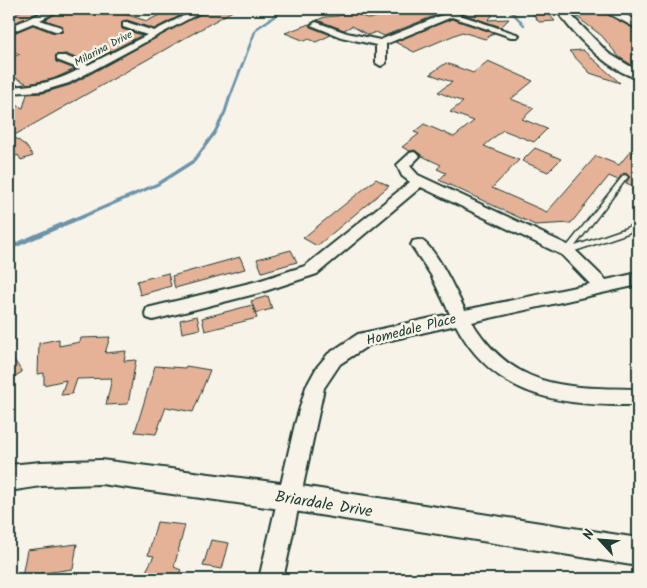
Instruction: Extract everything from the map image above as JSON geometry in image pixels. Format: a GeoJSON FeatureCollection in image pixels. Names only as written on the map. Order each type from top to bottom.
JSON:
{"type":"FeatureCollection","features":[{"type":"Feature","properties":{"kind":"street"},"geometry":{"type":"LineString","coordinates":[[9,30],[58,9]]}},
{"type":"Feature","properties":{"kind":"street","name":"Milarina Drive"},"geometry":{"type":"LineString","coordinates":[[9,90],[34,90],[55,85],[90,69],[203,9]]}},
{"type":"Feature","properties":{"kind":"street"},"geometry":{"type":"LineString","coordinates":[[560,9],[608,59],[621,68],[638,75]]}},
{"type":"Feature","properties":{"kind":"street"},"geometry":{"type":"LineString","coordinates":[[604,9],[628,18],[638,26]]}},
{"type":"Feature","properties":{"kind":"street"},"geometry":{"type":"LineString","coordinates":[[316,25],[344,35],[381,43],[452,12],[514,34]]}},
{"type":"Feature","properties":{"kind":"street"},"geometry":{"type":"LineString","coordinates":[[32,20],[62,27],[48,34]]}},
{"type":"Feature","properties":{"kind":"street"},"geometry":{"type":"LineString","coordinates":[[126,25],[155,34]]}},
{"type":"Feature","properties":{"kind":"street"},"geometry":{"type":"LineString","coordinates":[[381,43],[381,64]]}},
{"type":"Feature","properties":{"kind":"street"},"geometry":{"type":"LineString","coordinates":[[48,64],[72,53]]}},
{"type":"Feature","properties":{"kind":"street"},"geometry":{"type":"LineString","coordinates":[[61,58],[90,69]]}},
{"type":"Feature","properties":{"kind":"street"},"geometry":{"type":"LineString","coordinates":[[414,156],[403,164],[407,173],[567,251],[603,287]]}},
{"type":"Feature","properties":{"kind":"street"},"geometry":{"type":"LineString","coordinates":[[153,313],[259,287],[311,270],[420,181]]}},
{"type":"Feature","properties":{"kind":"street"},"geometry":{"type":"LineString","coordinates":[[418,245],[439,275],[468,331],[499,368],[515,378],[545,391],[571,396],[638,397]]}},
{"type":"Feature","properties":{"kind":"street","name":"Homedale Place"},"geometry":{"type":"LineString","coordinates":[[272,579],[307,415],[315,387],[323,372],[334,359],[364,339],[638,279]]}},
{"type":"Feature","properties":{"kind":"street","name":"Briardale Drive"},"geometry":{"type":"LineString","coordinates":[[9,478],[41,474],[101,472],[288,497],[638,552]]}},
{"type":"Feature","properties":{"kind":"lane"},"geometry":{"type":"LineString","coordinates":[[567,251],[625,178]]}},
{"type":"Feature","properties":{"kind":"lane"},"geometry":{"type":"LineString","coordinates":[[567,251],[626,231],[638,224]]}},
{"type":"Feature","properties":{"kind":"building"},"geometry":{"type":"Polygon","coordinates":[[[25,9],[47,9],[9,25],[9,16],[25,9]]]}},
{"type":"Feature","properties":{"kind":"building"},"geometry":{"type":"Polygon","coordinates":[[[64,9],[120,9],[121,13],[147,21],[172,9],[193,9],[154,29],[127,20],[122,21],[122,29],[142,35],[88,63],[66,54],[56,55],[56,62],[75,69],[53,79],[28,84],[16,78],[9,82],[9,59],[20,54],[9,50],[9,35],[33,25],[54,33],[62,32],[63,26],[45,20],[64,9]]]}},
{"type":"Feature","properties":{"kind":"building"},"geometry":{"type":"Polygon","coordinates":[[[209,9],[236,9],[13,136],[26,146],[33,156],[21,160],[18,155],[14,157],[9,149],[9,102],[23,108],[27,94],[43,93],[70,85],[209,9]]]}},
{"type":"Feature","properties":{"kind":"building"},"geometry":{"type":"Polygon","coordinates":[[[403,9],[446,9],[444,12],[384,36],[376,32],[368,35],[352,26],[344,30],[317,20],[352,12],[369,19],[403,9]]]}},
{"type":"Feature","properties":{"kind":"building"},"geometry":{"type":"Polygon","coordinates":[[[458,9],[492,9],[490,14],[493,15],[488,20],[509,19],[501,27],[457,12],[458,9]]]}},
{"type":"Feature","properties":{"kind":"building"},"geometry":{"type":"Polygon","coordinates":[[[529,9],[544,9],[555,21],[539,22],[529,9]]]}},
{"type":"Feature","properties":{"kind":"building"},"geometry":{"type":"Polygon","coordinates":[[[578,12],[606,14],[635,29],[638,33],[638,69],[619,57],[602,36],[576,16],[581,16],[578,12]]]}},
{"type":"Feature","properties":{"kind":"building"},"geometry":{"type":"Polygon","coordinates":[[[452,19],[494,33],[485,39],[462,32],[414,52],[395,42],[452,19]]]}},
{"type":"Feature","properties":{"kind":"building"},"geometry":{"type":"Polygon","coordinates":[[[309,24],[310,27],[331,35],[316,42],[309,39],[305,41],[285,33],[309,24]]]}},
{"type":"Feature","properties":{"kind":"building"},"geometry":{"type":"Polygon","coordinates":[[[583,50],[620,83],[590,73],[569,51],[583,50]]]}},
{"type":"Feature","properties":{"kind":"building"},"geometry":{"type":"Polygon","coordinates":[[[488,61],[533,81],[511,99],[534,108],[522,119],[547,129],[534,142],[503,130],[484,146],[519,160],[492,188],[547,212],[596,156],[619,165],[638,142],[638,150],[633,152],[634,156],[638,158],[638,188],[626,183],[630,177],[626,173],[622,174],[618,180],[609,176],[571,223],[535,225],[439,180],[446,173],[437,169],[441,165],[422,156],[415,150],[410,151],[402,147],[419,134],[414,132],[424,124],[454,137],[474,121],[450,112],[463,102],[438,92],[452,82],[430,74],[446,63],[473,73],[488,61]]]}},
{"type":"Feature","properties":{"kind":"building"},"geometry":{"type":"Polygon","coordinates":[[[535,148],[561,159],[548,172],[522,161],[535,148]]]}},
{"type":"Feature","properties":{"kind":"building"},"geometry":{"type":"Polygon","coordinates":[[[376,179],[389,186],[317,246],[303,238],[376,179]]]}},
{"type":"Feature","properties":{"kind":"building"},"geometry":{"type":"Polygon","coordinates":[[[291,250],[297,262],[262,272],[257,259],[291,250]]]}},
{"type":"Feature","properties":{"kind":"building"},"geometry":{"type":"Polygon","coordinates":[[[240,257],[245,269],[175,288],[172,276],[240,257]]]}},
{"type":"Feature","properties":{"kind":"building"},"geometry":{"type":"Polygon","coordinates":[[[168,273],[171,286],[140,295],[137,281],[168,273]]]}},
{"type":"Feature","properties":{"kind":"building"},"geometry":{"type":"Polygon","coordinates":[[[268,296],[272,309],[256,313],[251,301],[268,296]]]}},
{"type":"Feature","properties":{"kind":"building"},"geometry":{"type":"Polygon","coordinates":[[[252,305],[257,318],[205,331],[202,318],[252,305]]]}},
{"type":"Feature","properties":{"kind":"building"},"geometry":{"type":"Polygon","coordinates":[[[197,316],[200,329],[182,333],[180,320],[197,316]]]}},
{"type":"Feature","properties":{"kind":"building"},"geometry":{"type":"Polygon","coordinates":[[[110,337],[105,353],[126,351],[124,361],[136,360],[128,404],[106,405],[112,378],[77,379],[72,394],[61,395],[66,380],[44,385],[44,373],[38,374],[39,343],[59,339],[59,346],[80,342],[81,338],[110,337]]]}},
{"type":"Feature","properties":{"kind":"building"},"geometry":{"type":"Polygon","coordinates":[[[9,352],[22,372],[9,380],[9,352]]]}},
{"type":"Feature","properties":{"kind":"building"},"geometry":{"type":"Polygon","coordinates":[[[155,366],[185,368],[186,366],[210,370],[193,412],[166,407],[156,434],[135,432],[155,366]]]}},
{"type":"Feature","properties":{"kind":"building"},"geometry":{"type":"Polygon","coordinates":[[[157,522],[185,525],[174,567],[181,570],[177,579],[160,579],[145,573],[154,556],[148,555],[157,522]]]}},
{"type":"Feature","properties":{"kind":"building"},"geometry":{"type":"Polygon","coordinates":[[[211,540],[229,543],[222,569],[203,566],[211,540]]]}},
{"type":"Feature","properties":{"kind":"building"},"geometry":{"type":"Polygon","coordinates":[[[77,544],[73,569],[22,576],[27,550],[77,544]]]}},
{"type":"Feature","properties":{"kind":"waterway"},"geometry":{"type":"LineString","coordinates":[[230,97],[256,29],[285,9]]}},
{"type":"Feature","properties":{"kind":"waterway"},"geometry":{"type":"LineString","coordinates":[[509,9],[524,25]]}},
{"type":"Feature","properties":{"kind":"waterway"},"geometry":{"type":"LineString","coordinates":[[70,222],[158,184],[194,161],[215,132],[225,112],[230,96]]}},
{"type":"Feature","properties":{"kind":"waterway"},"geometry":{"type":"LineString","coordinates":[[9,248],[73,220]]}}]}
